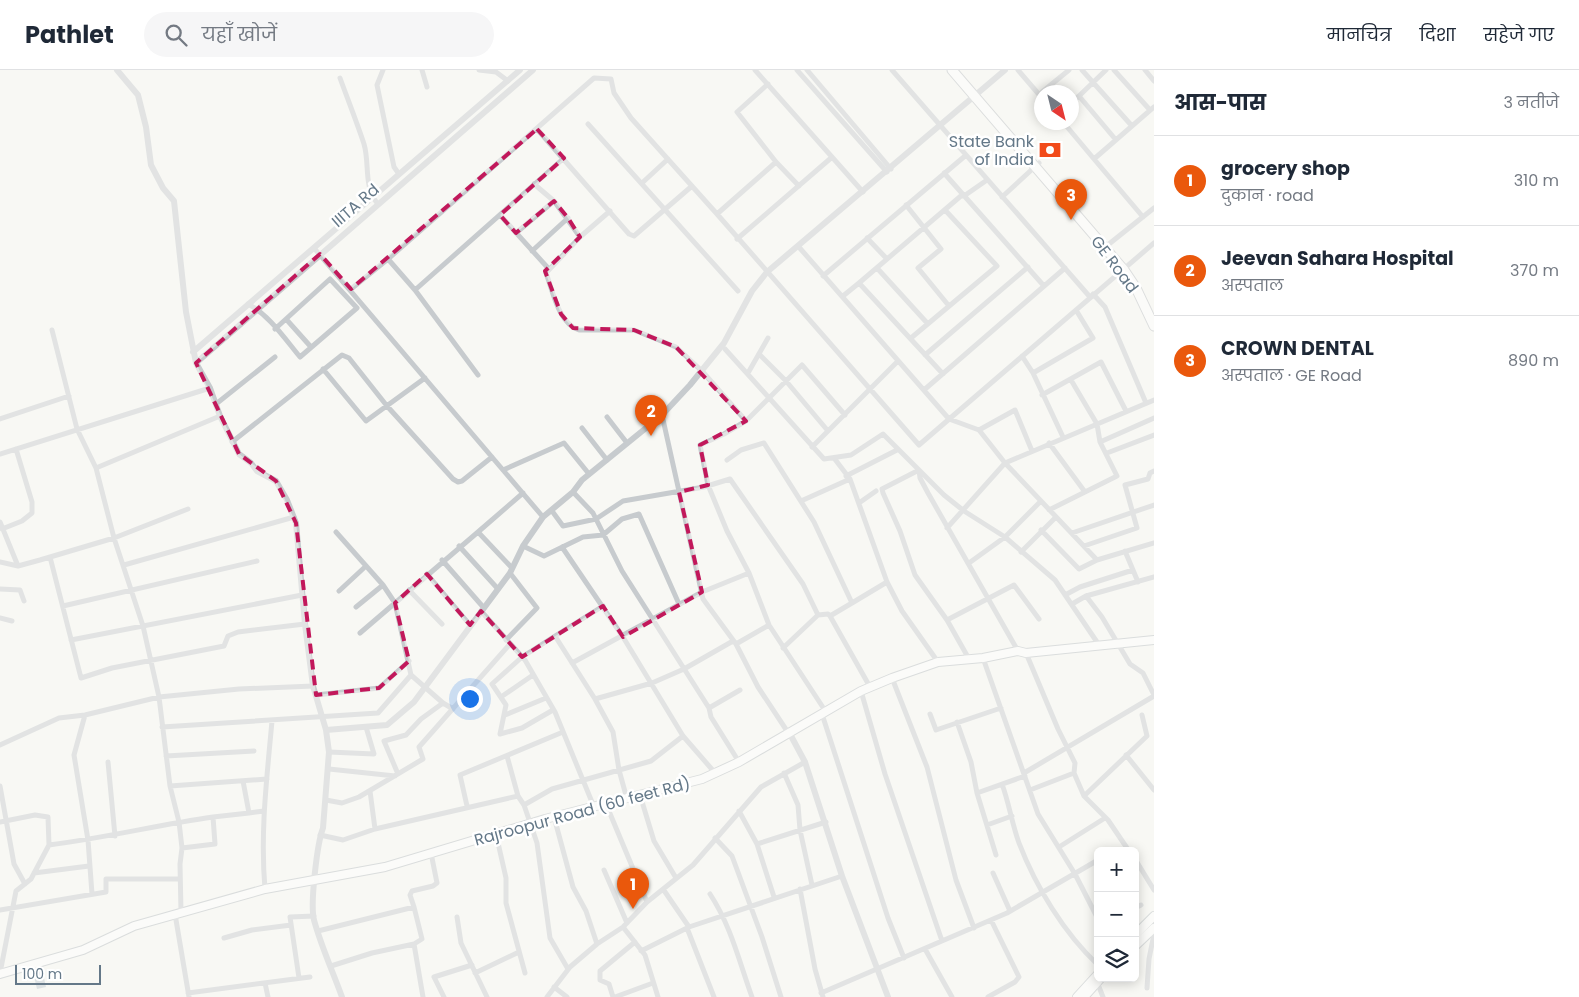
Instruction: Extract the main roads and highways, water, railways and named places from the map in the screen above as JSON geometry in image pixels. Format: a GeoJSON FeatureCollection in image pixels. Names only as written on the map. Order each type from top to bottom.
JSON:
{"type":"FeatureCollection","features":[{"type":"Feature","properties":{"kind":"main road","name":"GE Road"},"geometry":{"type":"LineString","coordinates":[[952,70],[977,94]]}},
{"type":"Feature","properties":{"kind":"main road","name":"GE Road"},"geometry":{"type":"LineString","coordinates":[[959,70],[977,94],[1141,286],[1154,314]]}},
{"type":"Feature","properties":{"kind":"main road","name":"GE Road"},"geometry":{"type":"LineString","coordinates":[[1037,165],[1109,244],[1126,268],[1154,326]]}},
{"type":"Feature","properties":{"kind":"main road","name":"Rajroopur Road (60 feet Rd)"},"geometry":{"type":"LineString","coordinates":[[0,974],[83,950],[134,926],[178,913],[264,889],[385,867],[530,823],[627,799],[716,774],[790,734],[861,691],[938,662],[1154,640]]}},
{"type":"Feature","properties":{"kind":"main road"},"geometry":{"type":"LineString","coordinates":[[1139,932],[1153,922]]}},
{"type":"Feature","properties":{"kind":"main road"},"geometry":{"type":"LineString","coordinates":[[1139,941],[1153,922]]}},
{"type":"Feature","properties":{"kind":"main road"},"geometry":{"type":"LineString","coordinates":[[1077,997],[1094,981]]}},
{"type":"Feature","properties":{"kind":"main road"},"geometry":{"type":"LineString","coordinates":[[1084,997],[1094,982]]}},
{"type":"Feature","properties":{"kind":"place","name":"State Bank of India"},"geometry":{"type":"Point","coordinates":[1050,150]}},
{"type":"Feature","properties":{"kind":"place","name":"CROWN DENTAL"},"geometry":{"type":"Point","coordinates":[1071,220]}},
{"type":"Feature","properties":{"kind":"place","name":"Jeevan Sahara Hospital"},"geometry":{"type":"Point","coordinates":[651,436]}},
{"type":"Feature","properties":{"kind":"place","name":"grocery shop"},"geometry":{"type":"Point","coordinates":[633,909]}}]}
